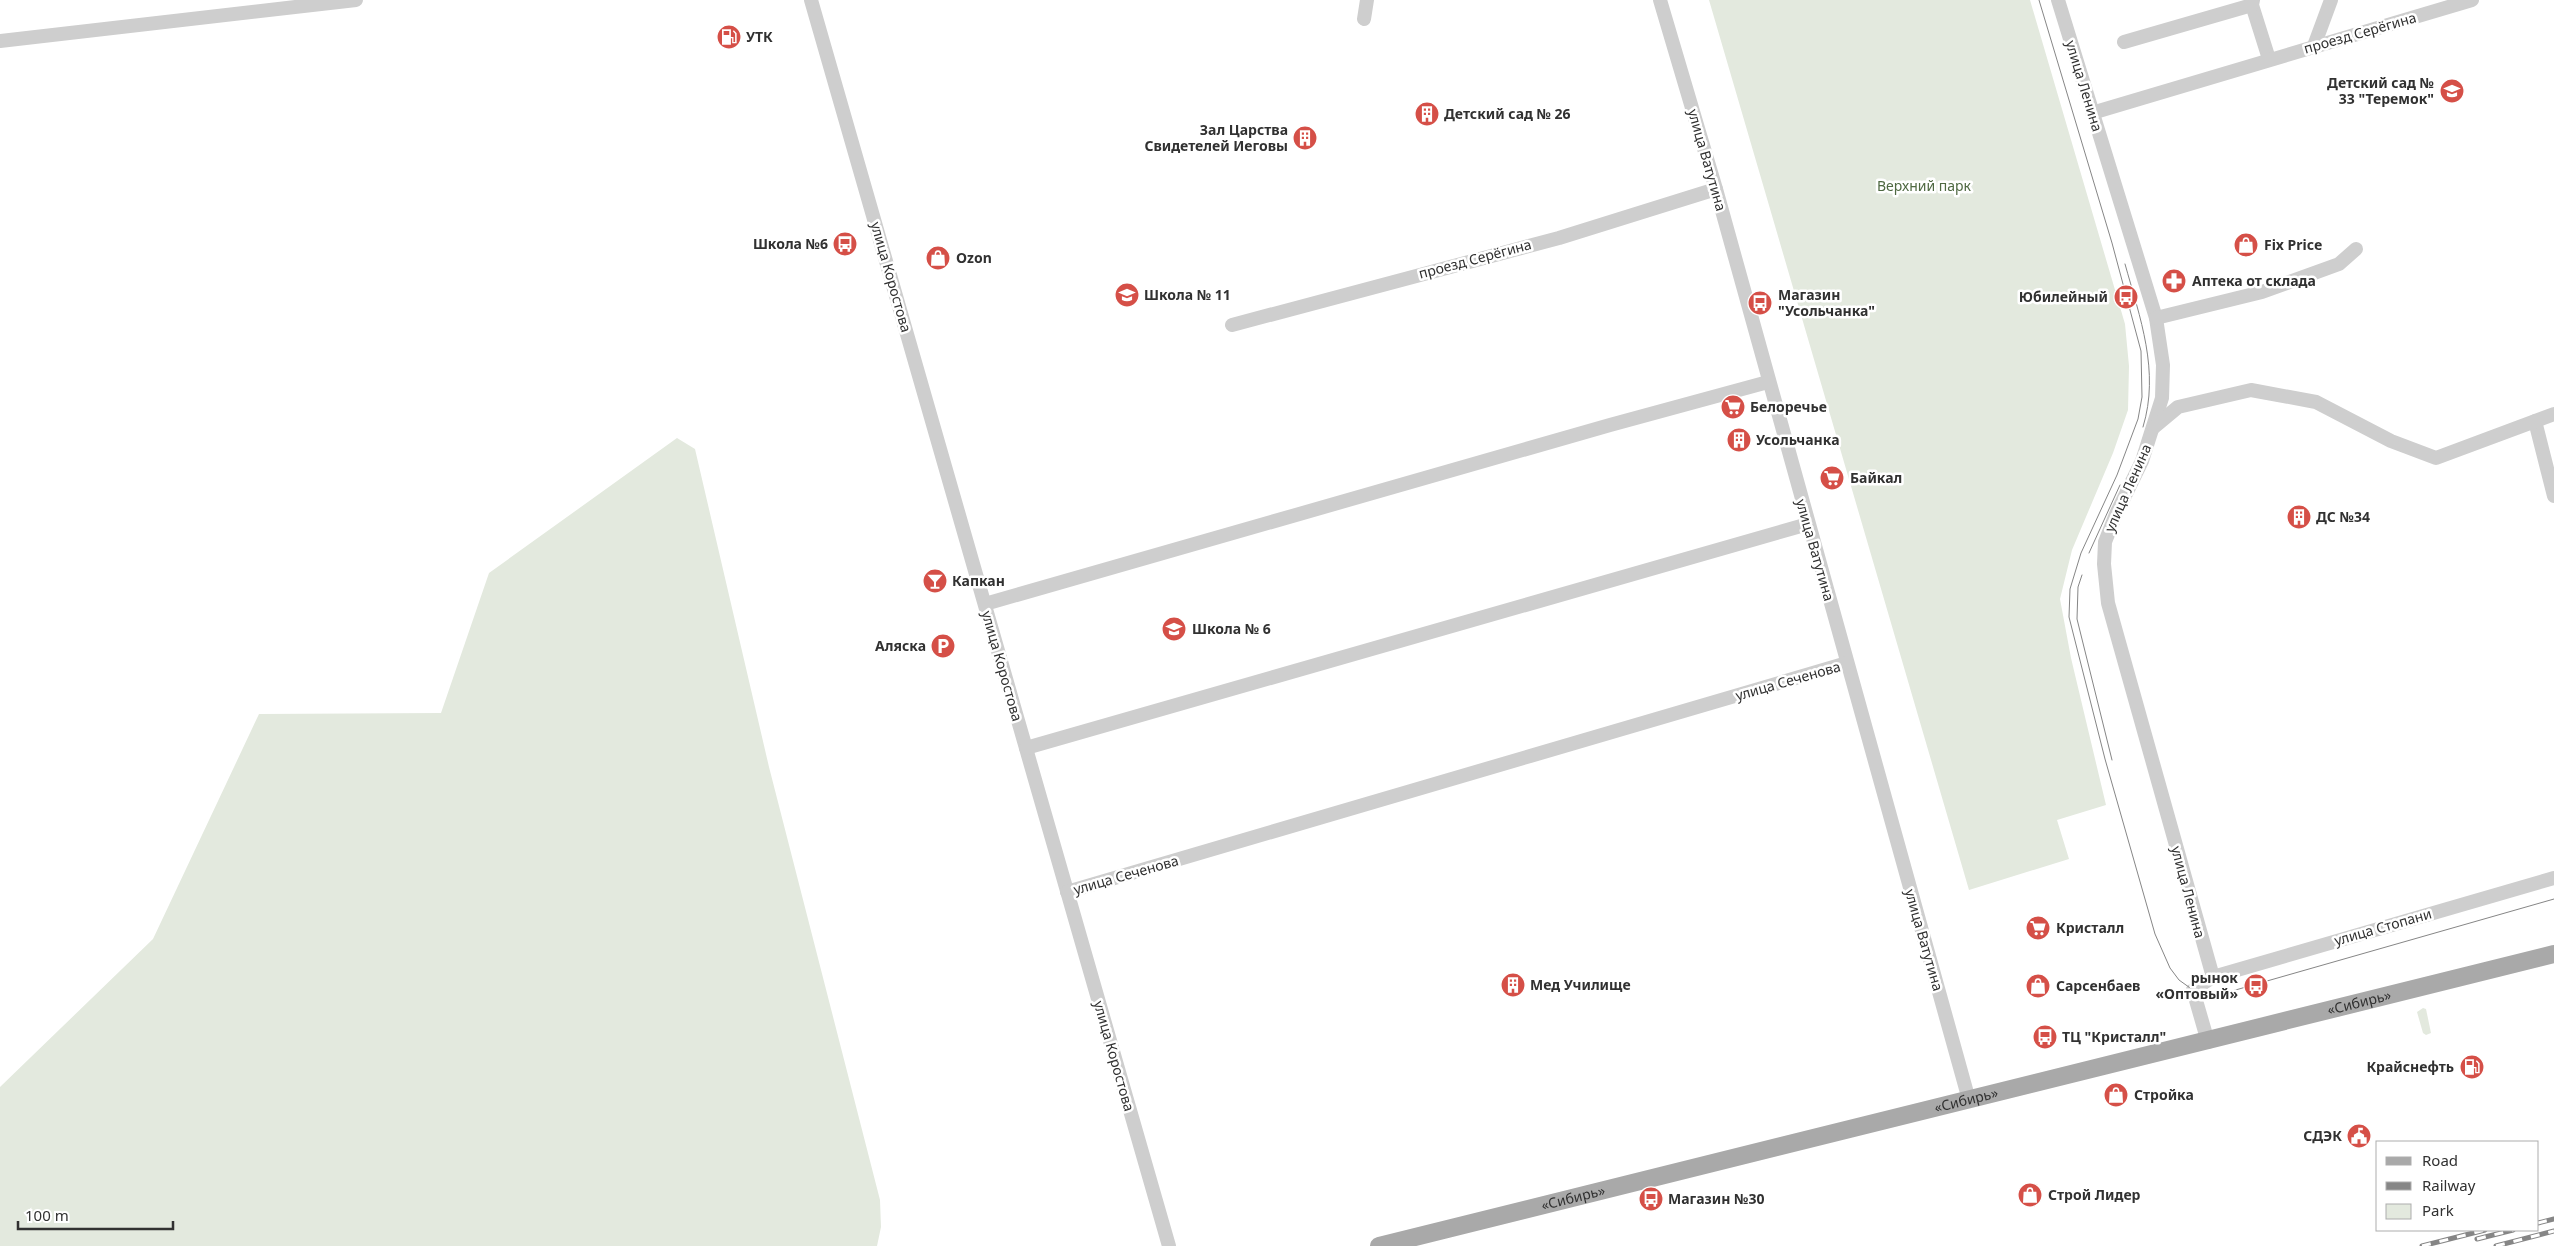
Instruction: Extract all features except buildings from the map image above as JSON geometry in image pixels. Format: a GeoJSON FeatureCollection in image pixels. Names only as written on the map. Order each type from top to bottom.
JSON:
{"type":"FeatureCollection","features":[{"type":"Feature","properties":{"kind":"main road","name":"«Сибирь»"},"geometry":{"type":"LineString","coordinates":[[1379,1246],[2208,1042],[2554,954]]}},
{"type":"Feature","properties":{"kind":"street"},"geometry":{"type":"LineString","coordinates":[[0,41],[356,0]]}},
{"type":"Feature","properties":{"kind":"street","name":"улица Коростова"},"geometry":{"type":"LineString","coordinates":[[811,0],[1169,1246]]}},
{"type":"Feature","properties":{"kind":"street"},"geometry":{"type":"LineString","coordinates":[[1364,20],[1368,0]]}},
{"type":"Feature","properties":{"kind":"street","name":"улица Ватутина"},"geometry":{"type":"LineString","coordinates":[[1660,0],[1716,189],[1768,382],[1969,1100]]}},
{"type":"Feature","properties":{"kind":"street","name":"улица Ленина"},"geometry":{"type":"LineString","coordinates":[[2058,0],[2156,318],[2163,365],[2162,398],[2142,461],[2116,514],[2105,542],[2104,564],[2108,603],[2213,977]]}},
{"type":"Feature","properties":{"kind":"street"},"geometry":{"type":"LineString","coordinates":[[2314,46],[2331,0]]}},
{"type":"Feature","properties":{"kind":"street","name":"проезд Серёгина"},"geometry":{"type":"LineString","coordinates":[[2092,113],[2472,0]]}},
{"type":"Feature","properties":{"kind":"street"},"geometry":{"type":"LineString","coordinates":[[2124,42],[2252,2],[2273,58]]}},
{"type":"Feature","properties":{"kind":"street","name":"проезд Серёгина"},"geometry":{"type":"LineString","coordinates":[[1232,324],[1558,238],[1716,189]]}},
{"type":"Feature","properties":{"kind":"street"},"geometry":{"type":"LineString","coordinates":[[2156,318],[2262,292],[2339,264],[2356,249]]}},
{"type":"Feature","properties":{"kind":"street"},"geometry":{"type":"LineString","coordinates":[[985,604],[1610,424],[1768,382]]}},
{"type":"Feature","properties":{"kind":"street"},"geometry":{"type":"LineString","coordinates":[[2154,427],[2178,407],[2251,390],[2316,402],[2391,441],[2436,458],[2554,414]]}},
{"type":"Feature","properties":{"kind":"street"},"geometry":{"type":"LineString","coordinates":[[2535,421],[2554,496]]}},
{"type":"Feature","properties":{"kind":"street"},"geometry":{"type":"LineString","coordinates":[[1026,748],[1808,524]]}},
{"type":"Feature","properties":{"kind":"street","name":"улица Сеченова"},"geometry":{"type":"LineString","coordinates":[[1067,892],[1847,663]]}},
{"type":"Feature","properties":{"kind":"street","name":"улица Стопани"},"geometry":{"type":"LineString","coordinates":[[2208,1042],[2193,990],[2213,977],[2554,878]]}},
{"type":"Feature","properties":{"kind":"green space","name":"Верхний парк"},"geometry":{"type":"Polygon","coordinates":[[[1709,0],[2030,0],[2125,324],[2129,366],[2128,410],[2113,453],[2072,550],[2060,599],[2071,658],[2106,805],[2057,820],[2069,859],[1969,890],[1709,0]]]}},
{"type":"Feature","properties":{"kind":"green space"},"geometry":{"type":"Polygon","coordinates":[[[677,438],[695,449],[769,767],[880,1200],[881,1227],[877,1246],[0,1246],[0,1087],[153,939],[259,714],[441,713],[489,573],[677,438]]]}},
{"type":"Feature","properties":{"kind":"green space"},"geometry":{"type":"Polygon","coordinates":[[[2423,1008],[2426,1009],[2431,1033],[2426,1035],[2423,1033],[2417,1012],[2423,1008]]]}},
{"type":"Feature","properties":{"kind":"tram line"},"geometry":{"type":"LineString","coordinates":[[2039,0],[2112,243],[2141,351],[2142,397],[2138,419],[2117,475],[2081,553],[2070,589],[2069,617],[2105,759],[2155,934],[2170,968],[2179,980],[2193,990],[2225,993],[2554,899]]}},
{"type":"Feature","properties":{"kind":"tram line"},"geometry":{"type":"LineString","coordinates":[[2125,264],[2142,325],[2149,365],[2148,406],[2143,427]]}},
{"type":"Feature","properties":{"kind":"tram line"},"geometry":{"type":"LineString","coordinates":[[2089,553],[2120,485]]}},
{"type":"Feature","properties":{"kind":"tram line"},"geometry":{"type":"LineString","coordinates":[[2082,575],[2078,587],[2077,619],[2112,760]]}},
{"type":"Feature","properties":{"kind":"railway"},"geometry":{"type":"LineString","coordinates":[[2539,1223],[2554,1219]]}},
{"type":"Feature","properties":{"kind":"railway"},"geometry":{"type":"LineString","coordinates":[[2422,1246],[2481,1231]]}},
{"type":"Feature","properties":{"kind":"railway"},"geometry":{"type":"LineString","coordinates":[[2477,1239],[2509,1231]]}},
{"type":"Feature","properties":{"kind":"railway"},"geometry":{"type":"LineString","coordinates":[[2496,1246],[2554,1231]]}},
{"type":"Feature","properties":{"kind":"place","name":"УТК"},"geometry":{"type":"Point","coordinates":[729,37]}},
{"type":"Feature","properties":{"kind":"place","name":"Детский сад № 33 \"Теремок\""},"geometry":{"type":"Point","coordinates":[2452,91]}},
{"type":"Feature","properties":{"kind":"place","name":"Детский сад № 26"},"geometry":{"type":"Point","coordinates":[1427,114]}},
{"type":"Feature","properties":{"kind":"place","name":"Зал Царства Свидетелей Иеговы"},"geometry":{"type":"Point","coordinates":[1305,138]}},
{"type":"Feature","properties":{"kind":"place","name":"Школа №6"},"geometry":{"type":"Point","coordinates":[845,244]}},
{"type":"Feature","properties":{"kind":"place","name":"Fix Price"},"geometry":{"type":"Point","coordinates":[2246,245]}},
{"type":"Feature","properties":{"kind":"place","name":"Ozon"},"geometry":{"type":"Point","coordinates":[938,258]}},
{"type":"Feature","properties":{"kind":"place","name":"Аптека от склада"},"geometry":{"type":"Point","coordinates":[2174,281]}},
{"type":"Feature","properties":{"kind":"place","name":"Школа № 11"},"geometry":{"type":"Point","coordinates":[1127,295]}},
{"type":"Feature","properties":{"kind":"place","name":"Юбилейный"},"geometry":{"type":"Point","coordinates":[2126,297]}},
{"type":"Feature","properties":{"kind":"place","name":"Магазин \"Усольчанка\""},"geometry":{"type":"Point","coordinates":[1760,303]}},
{"type":"Feature","properties":{"kind":"place","name":"Белоречье"},"geometry":{"type":"Point","coordinates":[1733,407]}},
{"type":"Feature","properties":{"kind":"place","name":"Усольчанка"},"geometry":{"type":"Point","coordinates":[1739,440]}},
{"type":"Feature","properties":{"kind":"place","name":"Байкал"},"geometry":{"type":"Point","coordinates":[1832,478]}},
{"type":"Feature","properties":{"kind":"place","name":"ДС №34"},"geometry":{"type":"Point","coordinates":[2299,517]}},
{"type":"Feature","properties":{"kind":"place","name":"Капкан"},"geometry":{"type":"Point","coordinates":[935,581]}},
{"type":"Feature","properties":{"kind":"place","name":"Школа № 6"},"geometry":{"type":"Point","coordinates":[1174,629]}},
{"type":"Feature","properties":{"kind":"place","name":"Аляска"},"geometry":{"type":"Point","coordinates":[943,646]}},
{"type":"Feature","properties":{"kind":"place","name":"Кристалл"},"geometry":{"type":"Point","coordinates":[2038,928]}},
{"type":"Feature","properties":{"kind":"place","name":"Мед Училище"},"geometry":{"type":"Point","coordinates":[1513,985]}},
{"type":"Feature","properties":{"kind":"place","name":"Сарсенбаев"},"geometry":{"type":"Point","coordinates":[2038,986]}},
{"type":"Feature","properties":{"kind":"place","name":"рынок «Оптовый»"},"geometry":{"type":"Point","coordinates":[2256,986]}},
{"type":"Feature","properties":{"kind":"place","name":"ТЦ \"Кристалл\""},"geometry":{"type":"Point","coordinates":[2045,1037]}},
{"type":"Feature","properties":{"kind":"place","name":"Крайснефть"},"geometry":{"type":"Point","coordinates":[2472,1067]}},
{"type":"Feature","properties":{"kind":"place","name":"Стройка"},"geometry":{"type":"Point","coordinates":[2116,1095]}},
{"type":"Feature","properties":{"kind":"place","name":"СДЭК"},"geometry":{"type":"Point","coordinates":[2359,1136]}},
{"type":"Feature","properties":{"kind":"place","name":"Строй Лидер"},"geometry":{"type":"Point","coordinates":[2030,1195]}},
{"type":"Feature","properties":{"kind":"place","name":"Магазин №30"},"geometry":{"type":"Point","coordinates":[1651,1199]}}]}
